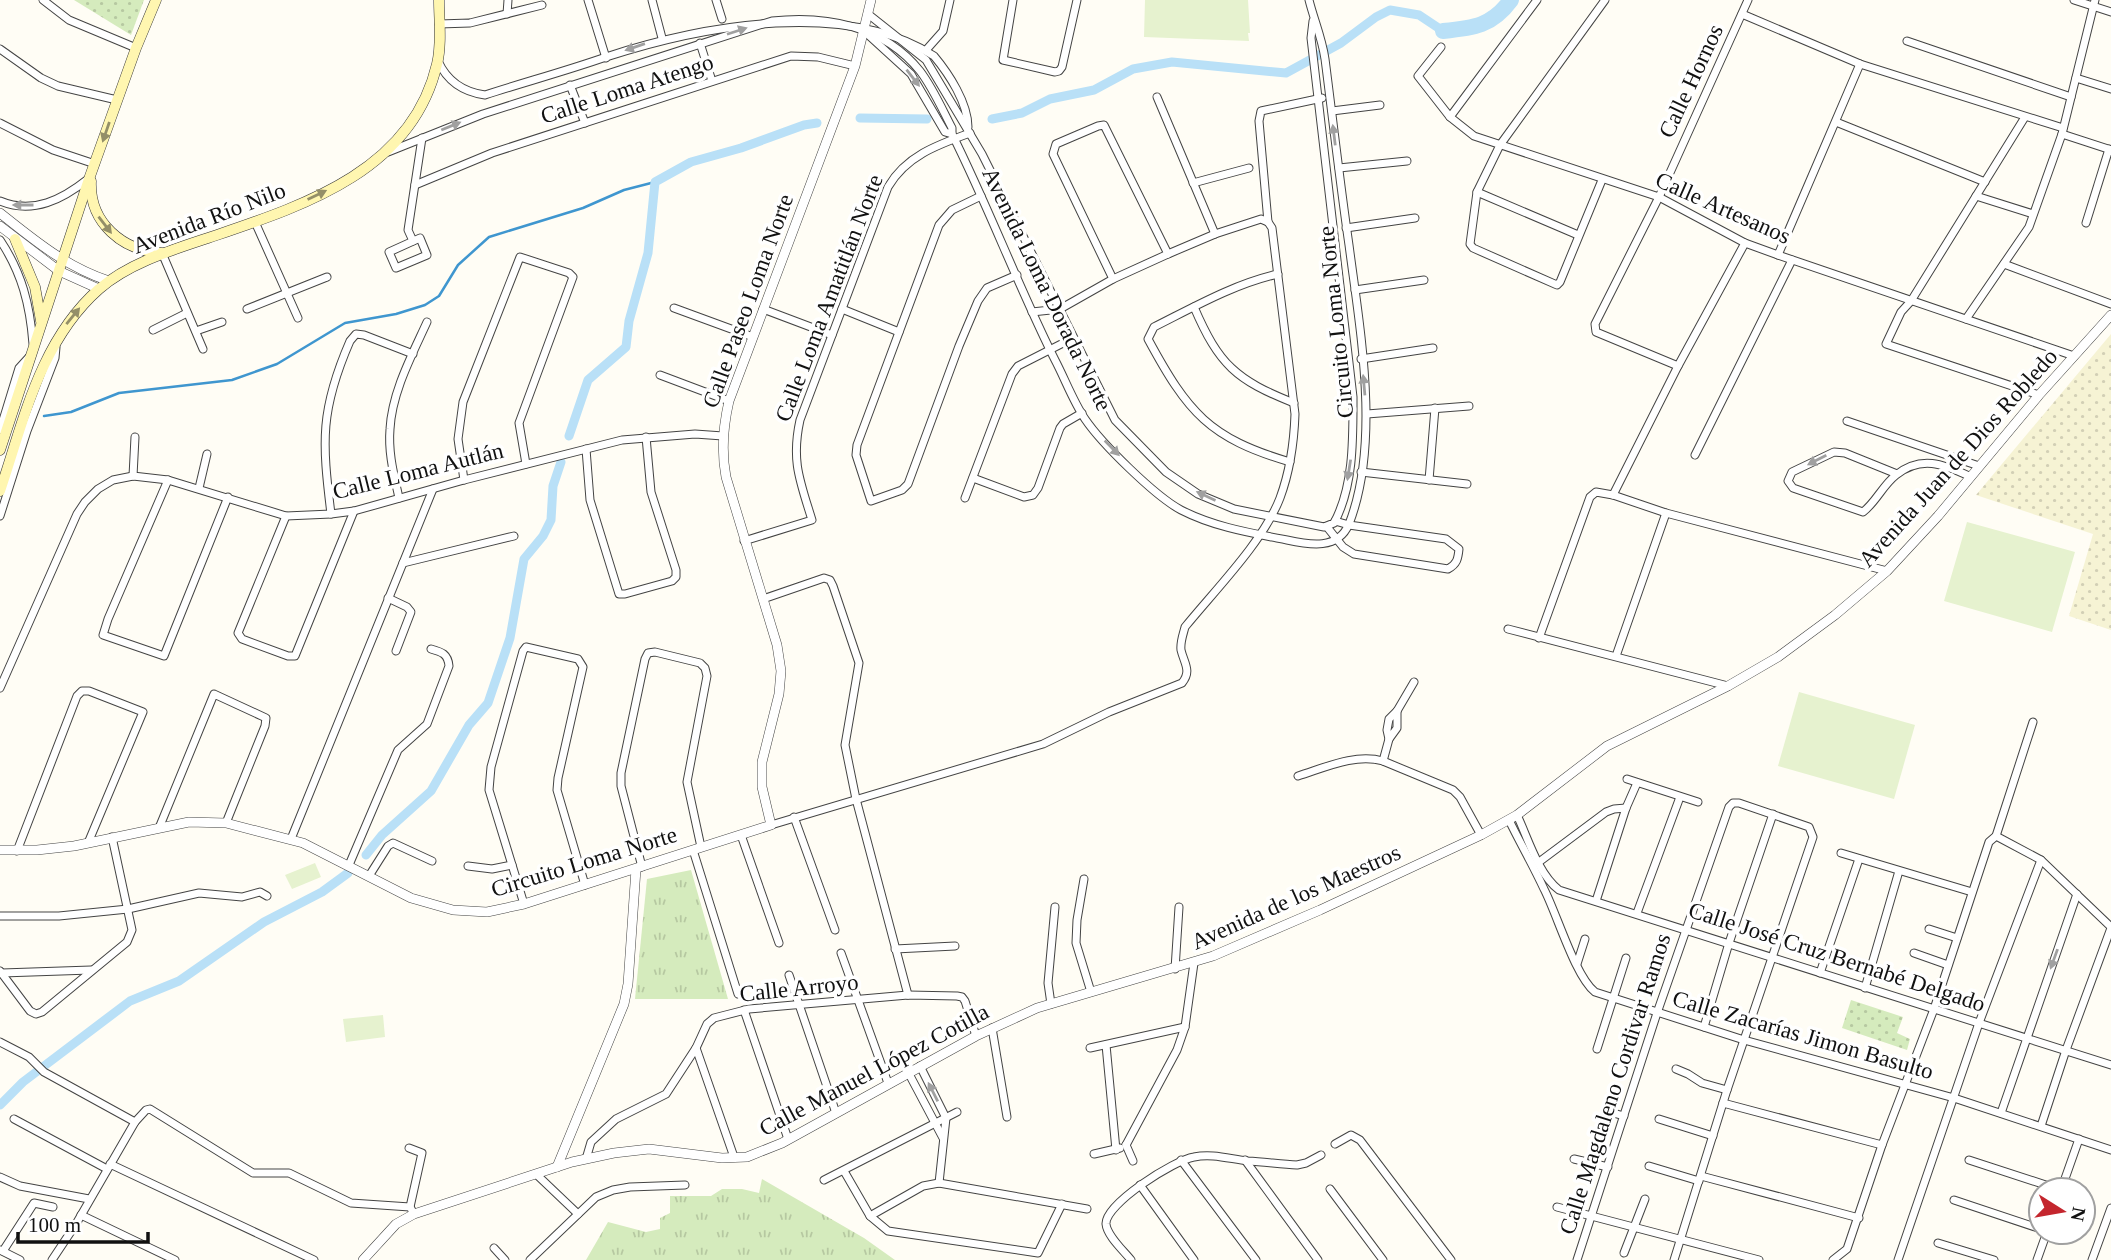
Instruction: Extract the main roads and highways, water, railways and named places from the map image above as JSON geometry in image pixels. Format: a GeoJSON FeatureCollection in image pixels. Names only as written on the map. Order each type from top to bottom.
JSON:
{"type":"FeatureCollection","features":[{"type":"Feature","properties":{"kind":"main road"},"geometry":{"type":"LineString","coordinates":[[0,450],[89,179],[156,0]]}},
{"type":"Feature","properties":{"kind":"main road","name":"Avenida Río Nilo"},"geometry":{"type":"LineString","coordinates":[[0,491],[40,369],[67,324],[99,289],[162,253],[255,222],[315,197],[388,152],[416,117],[428,92],[438,61],[439,0]]}},
{"type":"Feature","properties":{"kind":"main road"},"geometry":{"type":"LineString","coordinates":[[95,164],[91,195],[95,211],[104,225],[115,237],[129,246],[162,253]]}},
{"type":"Feature","properties":{"kind":"main road"},"geometry":{"type":"LineString","coordinates":[[15,239],[35,287],[41,326]]}},
{"type":"Feature","properties":{"kind":"waterway"},"geometry":{"type":"LineString","coordinates":[[1443,31],[1482,24],[1497,15],[1511,0]]}},
{"type":"Feature","properties":{"kind":"waterway"},"geometry":{"type":"LineString","coordinates":[[992,119],[1022,113],[1050,99],[1094,90],[1133,69],[1172,62],[1286,73],[1341,43],[1390,10],[1419,15],[1443,31]]}},
{"type":"Feature","properties":{"kind":"waterway"},"geometry":{"type":"LineString","coordinates":[[860,118],[927,119]]}},
{"type":"Feature","properties":{"kind":"waterway"},"geometry":{"type":"LineString","coordinates":[[569,436],[588,380],[626,347],[629,321],[648,253],[655,182],[691,162],[817,123]]}},
{"type":"Feature","properties":{"kind":"waterway"},"geometry":{"type":"LineString","coordinates":[[44,416],[71,412],[119,393],[232,380],[277,364],[345,323],[396,314],[425,305],[439,296],[458,265],[489,237],[583,208],[624,190],[655,182]]}},
{"type":"Feature","properties":{"kind":"waterway"},"geometry":{"type":"LineString","coordinates":[[366,855],[382,835],[431,791],[469,725],[488,703],[510,638],[524,559],[543,536],[551,520],[553,486],[561,462]]}},
{"type":"Feature","properties":{"kind":"waterway"},"geometry":{"type":"LineString","coordinates":[[0,1105],[23,1082],[130,1001],[179,981],[264,922],[322,892],[348,873]]}}]}
